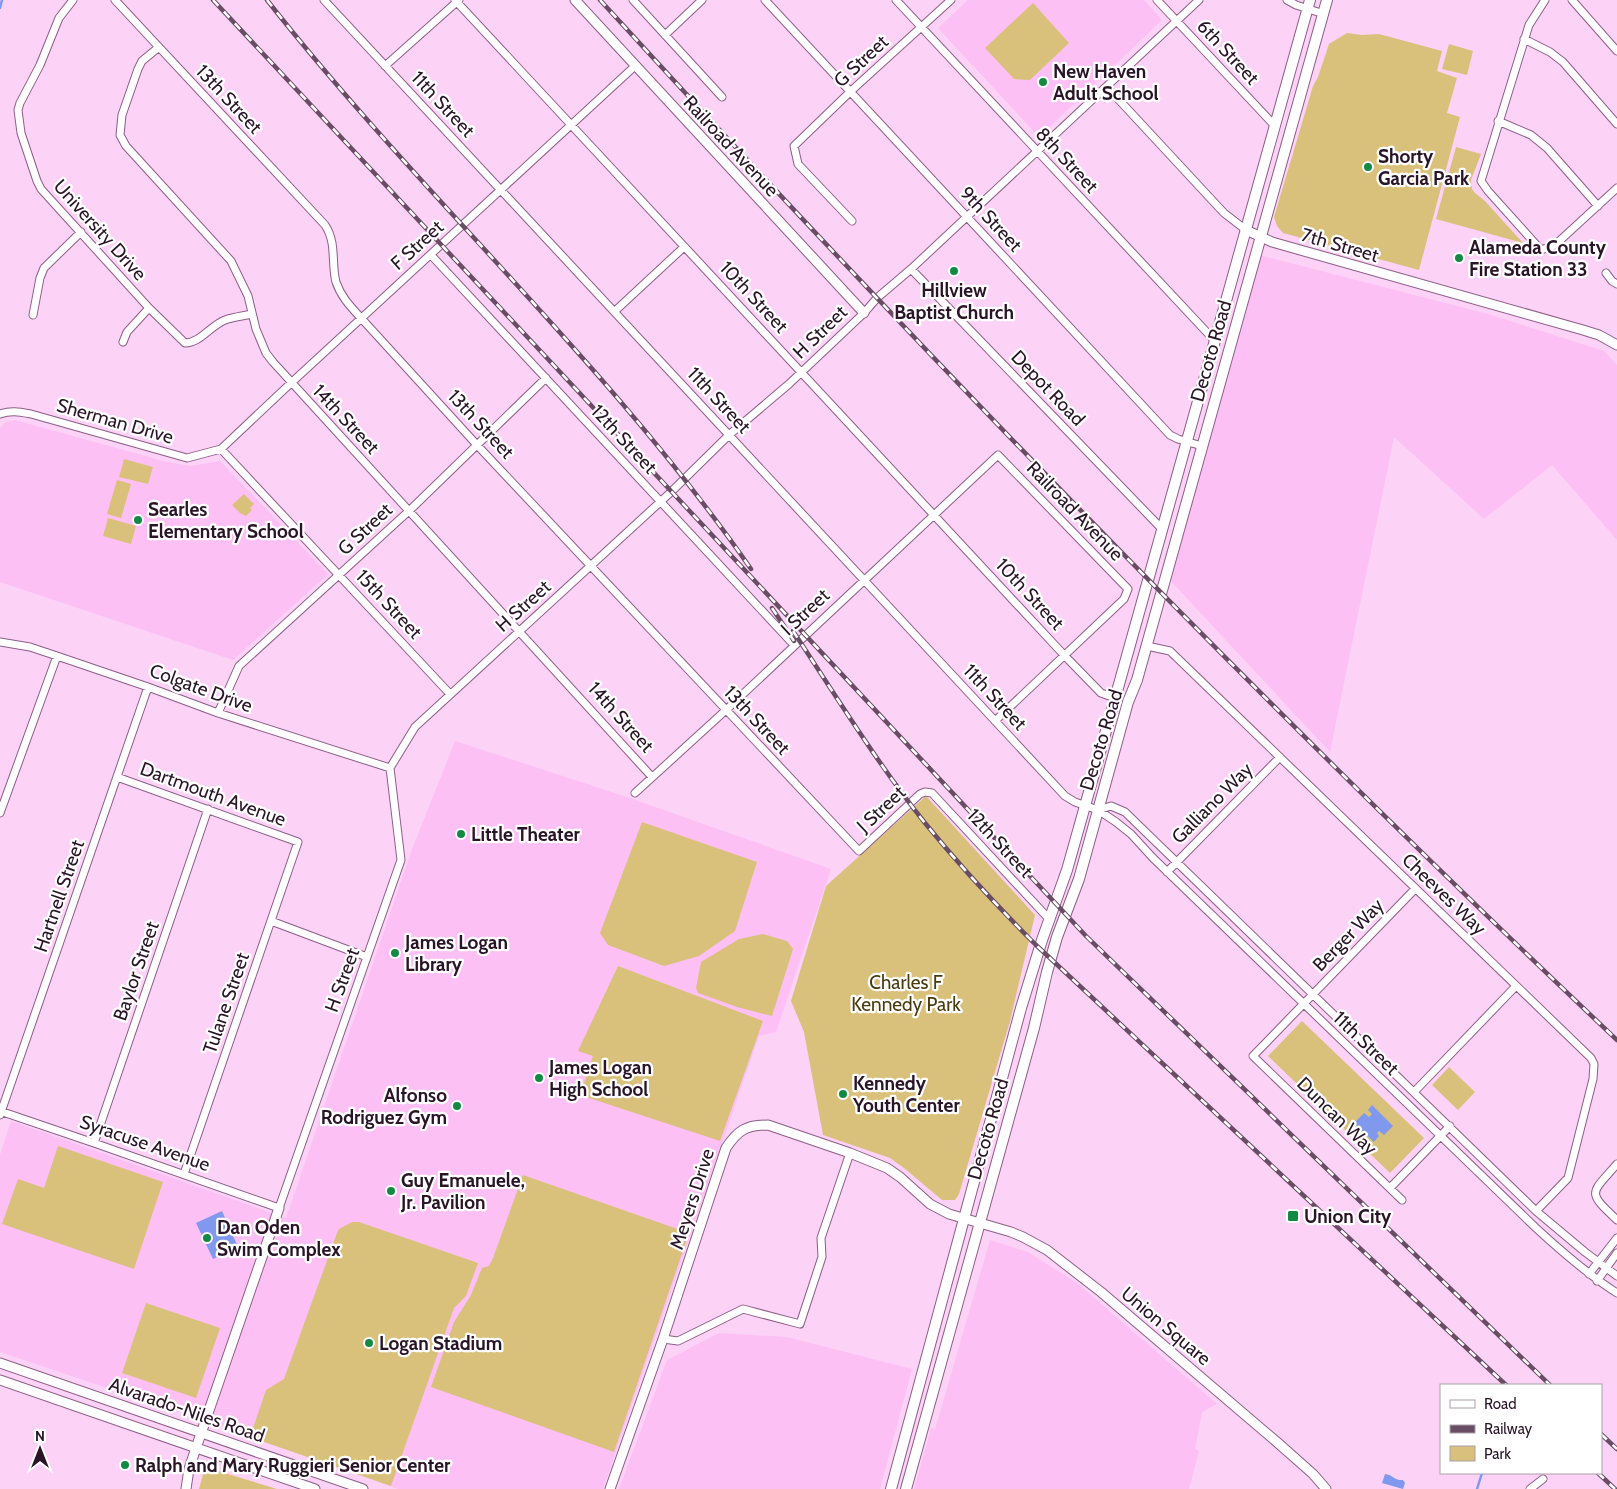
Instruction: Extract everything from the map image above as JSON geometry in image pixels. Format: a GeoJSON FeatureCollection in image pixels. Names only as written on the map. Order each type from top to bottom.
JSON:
{"type":"FeatureCollection","features":[{"type":"Feature","properties":{"kind":"main road","name":"Decoto Road"},"geometry":{"type":"LineString","coordinates":[[906,1489],[1034,1028],[1047,972],[1057,937],[1079,879],[1128,702],[1147,646],[1327,0]]}},
{"type":"Feature","properties":{"kind":"main road","name":"Decoto Road"},"geometry":{"type":"LineString","coordinates":[[891,1489],[1021,1008],[1049,919],[1067,870],[1309,4]]}},
{"type":"Feature","properties":{"kind":"main road"},"geometry":{"type":"LineString","coordinates":[[913,1465],[905,1453],[920,1398],[921,1379]]}},
{"type":"Feature","properties":{"kind":"main road"},"geometry":{"type":"LineString","coordinates":[[897,1489],[902,1471],[898,1462]]}},
{"type":"Feature","properties":{"kind":"street","name":"University Drive"},"geometry":{"type":"LineString","coordinates":[[73,0],[59,18],[40,65],[18,110],[21,133],[37,181],[49,198],[149,308],[184,343],[195,342],[224,321],[252,314]]}},
{"type":"Feature","properties":{"kind":"street","name":"13th Street"},"geometry":{"type":"LineString","coordinates":[[116,0],[325,225],[332,239],[336,280],[339,288],[344,298],[361,318],[477,445],[859,851]]}},
{"type":"Feature","properties":{"kind":"street","name":"11th Street"},"geometry":{"type":"LineString","coordinates":[[324,0],[1065,796],[1098,810],[1131,834],[1167,872],[1536,1228],[1589,1274],[1617,1293]]}},
{"type":"Feature","properties":{"kind":"street","name":"Railroad Avenue"},"geometry":{"type":"LineString","coordinates":[[575,0],[864,313]]}},
{"type":"Feature","properties":{"kind":"street"},"geometry":{"type":"LineString","coordinates":[[634,0],[722,97]]}},
{"type":"Feature","properties":{"kind":"street"},"geometry":{"type":"LineString","coordinates":[[665,35],[702,0]]}},
{"type":"Feature","properties":{"kind":"street","name":"9th Street"},"geometry":{"type":"LineString","coordinates":[[766,0],[1170,435],[1202,446]]}},
{"type":"Feature","properties":{"kind":"street","name":"8th Street"},"geometry":{"type":"LineString","coordinates":[[896,0],[1215,341]]}},
{"type":"Feature","properties":{"kind":"street","name":"G Street"},"geometry":{"type":"LineString","coordinates":[[852,221],[798,164],[794,146],[951,0]]}},
{"type":"Feature","properties":{"kind":"street","name":"6th Street"},"geometry":{"type":"LineString","coordinates":[[1157,0],[1275,126]]}},
{"type":"Feature","properties":{"kind":"street","name":"H Street"},"geometry":{"type":"LineString","coordinates":[[186,1489],[189,1469],[278,1208],[401,860],[390,768],[415,727],[660,502],[729,435],[802,372],[864,313],[877,298],[968,217],[1199,0]]}},
{"type":"Feature","properties":{"kind":"street"},"geometry":{"type":"LineString","coordinates":[[1287,0],[1296,5],[1309,4],[1324,14]]}},
{"type":"Feature","properties":{"kind":"street"},"geometry":{"type":"LineString","coordinates":[[1545,0],[1536,11],[1529,25],[1481,181],[1541,250],[1555,246],[1617,188]]}},
{"type":"Feature","properties":{"kind":"street"},"geometry":{"type":"LineString","coordinates":[[1572,0],[1617,51]]}},
{"type":"Feature","properties":{"kind":"street"},"geometry":{"type":"LineString","coordinates":[[385,66],[457,1]]}},
{"type":"Feature","properties":{"kind":"street","name":"10th Street"},"geometry":{"type":"LineString","coordinates":[[457,1],[1064,655],[1098,690],[1107,696],[1115,698]]}},
{"type":"Feature","properties":{"kind":"street"},"geometry":{"type":"LineString","coordinates":[[1524,40],[1550,52],[1563,62],[1617,124]]}},
{"type":"Feature","properties":{"kind":"street","name":"14th Street"},"geometry":{"type":"LineString","coordinates":[[159,47],[142,61],[122,116],[120,135],[126,146],[231,261],[248,296],[256,329],[266,353],[290,383],[410,510],[652,777]]}},
{"type":"Feature","properties":{"kind":"street","name":"F Street"},"geometry":{"type":"LineString","coordinates":[[221,449],[290,383],[635,66]]}},
{"type":"Feature","properties":{"kind":"street","name":"7th Street"},"geometry":{"type":"LineString","coordinates":[[1107,87],[1224,213],[1246,230],[1261,238],[1583,330],[1617,345]]}},
{"type":"Feature","properties":{"kind":"street"},"geometry":{"type":"LineString","coordinates":[[1498,121],[1531,135],[1547,148],[1598,206]]}},
{"type":"Feature","properties":{"kind":"street"},"geometry":{"type":"LineString","coordinates":[[33,315],[40,278],[44,268],[80,232]]}},
{"type":"Feature","properties":{"kind":"street"},"geometry":{"type":"LineString","coordinates":[[615,311],[684,247]]}},
{"type":"Feature","properties":{"kind":"street","name":"12th Street"},"geometry":{"type":"LineString","coordinates":[[431,255],[794,645]]}},
{"type":"Feature","properties":{"kind":"street","name":"Depot Road"},"geometry":{"type":"LineString","coordinates":[[911,269],[1162,529]]}},
{"type":"Feature","properties":{"kind":"street"},"geometry":{"type":"LineString","coordinates":[[1606,273],[1617,284]]}},
{"type":"Feature","properties":{"kind":"street"},"geometry":{"type":"LineString","coordinates":[[124,342],[127,332],[149,308]]}},
{"type":"Feature","properties":{"kind":"street","name":"G Street"},"geometry":{"type":"LineString","coordinates":[[218,713],[240,666],[410,510],[546,378]]}},
{"type":"Feature","properties":{"kind":"street","name":"Sherman Drive"},"geometry":{"type":"LineString","coordinates":[[0,414],[18,411],[187,458],[221,449]]}},
{"type":"Feature","properties":{"kind":"street","name":"15th Street"},"geometry":{"type":"LineString","coordinates":[[221,449],[450,694]]}},
{"type":"Feature","properties":{"kind":"street","name":"Railroad Avenue"},"geometry":{"type":"LineString","coordinates":[[998,455],[1128,589],[1124,599],[1064,655]]}},
{"type":"Feature","properties":{"kind":"street","name":"I Street"},"geometry":{"type":"LineString","coordinates":[[635,793],[998,455]]}},
{"type":"Feature","properties":{"kind":"street","name":"Colgate Drive"},"geometry":{"type":"LineString","coordinates":[[0,642],[30,647],[218,713],[390,768]]}},
{"type":"Feature","properties":{"kind":"street","name":"Cheeves Way"},"geometry":{"type":"LineString","coordinates":[[1147,646],[1170,651],[1588,1054],[1594,1062],[1593,1079],[1568,1178],[1536,1211]]}},
{"type":"Feature","properties":{"kind":"street"},"geometry":{"type":"LineString","coordinates":[[995,721],[1064,655]]}},
{"type":"Feature","properties":{"kind":"street"},"geometry":{"type":"LineString","coordinates":[[0,813],[2,801],[57,656]]}},
{"type":"Feature","properties":{"kind":"street","name":"Hartnell Street"},"geometry":{"type":"LineString","coordinates":[[0,1113],[148,687]]}},
{"type":"Feature","properties":{"kind":"street","name":"Galliano Way"},"geometry":{"type":"LineString","coordinates":[[1167,872],[1280,757]]}},
{"type":"Feature","properties":{"kind":"street","name":"Dartmouth Avenue"},"geometry":{"type":"LineString","coordinates":[[117,777],[298,842]]}},
{"type":"Feature","properties":{"kind":"street","name":"12th Street"},"geometry":{"type":"LineString","coordinates":[[925,792],[932,793],[1049,919]]}},
{"type":"Feature","properties":{"kind":"street","name":"J Street"},"geometry":{"type":"LineString","coordinates":[[859,851],[920,794],[925,792]]}},
{"type":"Feature","properties":{"kind":"street","name":"11th Street"},"geometry":{"type":"LineString","coordinates":[[1098,810],[1111,806],[1125,812],[1536,1211],[1617,1276]]}},
{"type":"Feature","properties":{"kind":"street","name":"Baylor Street"},"geometry":{"type":"LineString","coordinates":[[94,1142],[208,809]]}},
{"type":"Feature","properties":{"kind":"street","name":"Tulane Street"},"geometry":{"type":"LineString","coordinates":[[184,1174],[298,842]]}},
{"type":"Feature","properties":{"kind":"street","name":"Berger Way"},"geometry":{"type":"LineString","coordinates":[[1304,1004],[1416,889]]}},
{"type":"Feature","properties":{"kind":"street"},"geometry":{"type":"LineString","coordinates":[[271,921],[367,957]]}},
{"type":"Feature","properties":{"kind":"street"},"geometry":{"type":"LineString","coordinates":[[1414,1091],[1516,986]]}},
{"type":"Feature","properties":{"kind":"street","name":"Duncan Way"},"geometry":{"type":"LineString","coordinates":[[1304,1004],[1253,1056],[1390,1188]]}},
{"type":"Feature","properties":{"kind":"street","name":"Syracuse Avenue"},"geometry":{"type":"LineString","coordinates":[[0,1113],[94,1142],[278,1208]]}},
{"type":"Feature","properties":{"kind":"street","name":"Meyers Drive"},"geometry":{"type":"LineString","coordinates":[[610,1489],[663,1339],[726,1148],[738,1132],[749,1126],[768,1125],[850,1153],[887,1168],[930,1204],[949,1214],[965,1219]]}},
{"type":"Feature","properties":{"kind":"street"},"geometry":{"type":"LineString","coordinates":[[1402,1200],[1390,1188],[1450,1126]]}},
{"type":"Feature","properties":{"kind":"street"},"geometry":{"type":"LineString","coordinates":[[663,1339],[678,1341],[744,1309],[800,1324],[822,1257],[821,1238],[850,1153]]}},
{"type":"Feature","properties":{"kind":"street"},"geometry":{"type":"LineString","coordinates":[[1617,1164],[1596,1189],[1595,1196],[1598,1202],[1617,1220]]}},
{"type":"Feature","properties":{"kind":"street","name":"Union Square"},"geometry":{"type":"LineString","coordinates":[[965,1219],[1023,1237],[1056,1256],[1278,1442],[1313,1474],[1326,1489]]}},
{"type":"Feature","properties":{"kind":"street"},"geometry":{"type":"LineString","coordinates":[[1589,1274],[1617,1238]]}},
{"type":"Feature","properties":{"kind":"street"},"geometry":{"type":"LineString","coordinates":[[1598,1280],[1617,1253]]}},
{"type":"Feature","properties":{"kind":"street","name":"Alvarado-Niles Road"},"geometry":{"type":"LineString","coordinates":[[0,1363],[363,1489]]}},
{"type":"Feature","properties":{"kind":"street","name":"Alvarado-Niles Road"},"geometry":{"type":"LineString","coordinates":[[0,1380],[315,1489]]}},
{"type":"Feature","properties":{"kind":"street"},"geometry":{"type":"LineString","coordinates":[[1530,1489],[1544,1479]]}},
{"type":"Feature","properties":{"kind":"shaded area","name":"New Haven Adult School"},"geometry":{"type":"Polygon","coordinates":[[[968,0],[1144,0],[1162,20],[1039,137],[938,28],[968,0]]]}},
{"type":"Feature","properties":{"kind":"shaded area"},"geometry":{"type":"Polygon","coordinates":[[[1259,255],[1488,314],[1604,351],[1617,365],[1617,540],[1552,465],[1484,519],[1394,437],[1330,752],[1169,579],[1259,255]]]}},
{"type":"Feature","properties":{"kind":"shaded area","name":"Searles Elementary School"},"geometry":{"type":"Polygon","coordinates":[[[15,420],[167,462],[191,466],[220,461],[328,574],[233,660],[0,582],[0,428],[6,422],[15,420]]]}},
{"type":"Feature","properties":{"kind":"shaded area","name":"James Logan High School"},"geometry":{"type":"Polygon","coordinates":[[[455,741],[624,796],[831,869],[776,1032],[759,1036],[603,1489],[398,1489],[218,1425],[0,1352],[0,1155],[11,1121],[286,1218],[411,852],[455,741]]]}},
{"type":"Feature","properties":{"kind":"shaded area"},"geometry":{"type":"Polygon","coordinates":[[[990,1240],[1028,1252],[1078,1284],[1217,1404],[1202,1412],[1195,1449],[1199,1451],[1189,1489],[914,1489],[931,1428],[935,1429],[990,1240]]]}},
{"type":"Feature","properties":{"kind":"shaded area"},"geometry":{"type":"Polygon","coordinates":[[[719,1333],[787,1337],[912,1369],[880,1489],[619,1489],[667,1360],[719,1333]]]}},
{"type":"Feature","properties":{"kind":"green space"},"geometry":{"type":"Polygon","coordinates":[[[1033,3],[1069,43],[1030,80],[1014,79],[985,48],[1033,3]]]}},
{"type":"Feature","properties":{"kind":"green space","name":"Shorty Garcia Park"},"geometry":{"type":"Polygon","coordinates":[[[1347,33],[1362,35],[1379,34],[1442,51],[1437,71],[1457,78],[1447,113],[1460,117],[1419,270],[1283,233],[1277,226],[1274,217],[1313,86],[1329,44],[1347,33]]]}},
{"type":"Feature","properties":{"kind":"green space"},"geometry":{"type":"Polygon","coordinates":[[[1449,44],[1473,51],[1467,75],[1442,69],[1449,44]]]}},
{"type":"Feature","properties":{"kind":"green space"},"geometry":{"type":"Polygon","coordinates":[[[1456,147],[1481,154],[1471,180],[1472,189],[1523,243],[1436,219],[1456,147]]]}},
{"type":"Feature","properties":{"kind":"green space"},"geometry":{"type":"Polygon","coordinates":[[[124,459],[153,467],[148,484],[119,477],[124,459]]]}},
{"type":"Feature","properties":{"kind":"green space"},"geometry":{"type":"Polygon","coordinates":[[[117,480],[131,484],[121,518],[107,514],[117,480]]]}},
{"type":"Feature","properties":{"kind":"green space"},"geometry":{"type":"Polygon","coordinates":[[[244,494],[254,504],[250,508],[252,510],[246,516],[232,505],[244,494]]]}},
{"type":"Feature","properties":{"kind":"green space"},"geometry":{"type":"Polygon","coordinates":[[[108,518],[136,526],[131,544],[103,536],[108,518]]]}},
{"type":"Feature","properties":{"kind":"green space","name":"Charles F Kennedy Park"},"geometry":{"type":"Polygon","coordinates":[[[926,796],[1035,915],[1010,1021],[959,1194],[955,1200],[942,1200],[890,1158],[823,1135],[804,1032],[791,1001],[826,886],[926,796]]]}},
{"type":"Feature","properties":{"kind":"green space"},"geometry":{"type":"Polygon","coordinates":[[[642,822],[757,862],[735,931],[699,956],[664,966],[608,945],[600,933],[642,822]]]}},
{"type":"Feature","properties":{"kind":"green space"},"geometry":{"type":"Polygon","coordinates":[[[763,934],[787,941],[793,949],[772,1016],[737,1007],[698,993],[696,988],[701,962],[739,939],[763,934]]]}},
{"type":"Feature","properties":{"kind":"green space"},"geometry":{"type":"Polygon","coordinates":[[[618,966],[763,1021],[720,1141],[580,1095],[593,1056],[578,1051],[618,966]]]}},
{"type":"Feature","properties":{"kind":"green space"},"geometry":{"type":"Polygon","coordinates":[[[1302,1021],[1424,1138],[1390,1173],[1268,1056],[1302,1021]]]}},
{"type":"Feature","properties":{"kind":"green space"},"geometry":{"type":"Polygon","coordinates":[[[1449,1067],[1475,1092],[1458,1110],[1432,1085],[1449,1067]]]}},
{"type":"Feature","properties":{"kind":"green space"},"geometry":{"type":"Polygon","coordinates":[[[58,1146],[163,1182],[134,1269],[2,1224],[18,1179],[44,1188],[58,1146]]]}},
{"type":"Feature","properties":{"kind":"green space"},"geometry":{"type":"Polygon","coordinates":[[[523,1175],[689,1233],[614,1452],[431,1387],[454,1322],[471,1295],[482,1268],[489,1266],[493,1258],[523,1175]]]}},
{"type":"Feature","properties":{"kind":"green space","name":"Logan Stadium"},"geometry":{"type":"Polygon","coordinates":[[[352,1222],[359,1222],[478,1263],[466,1296],[454,1308],[391,1486],[250,1437],[266,1390],[284,1379],[337,1233],[339,1229],[352,1222]]]}},
{"type":"Feature","properties":{"kind":"green space"},"geometry":{"type":"Polygon","coordinates":[[[146,1303],[220,1328],[196,1398],[122,1373],[146,1303]]]}},
{"type":"Feature","properties":{"kind":"green space"},"geometry":{"type":"Polygon","coordinates":[[[205,1467],[277,1489],[199,1489],[205,1467]]]}},
{"type":"Feature","properties":{"kind":"water"},"geometry":{"type":"Polygon","coordinates":[[[1372,1105],[1393,1126],[1384,1135],[1379,1131],[1377,1133],[1379,1136],[1374,1142],[1354,1123],[1364,1113],[1369,1117],[1372,1114],[1368,1110],[1372,1105]]]}},
{"type":"Feature","properties":{"kind":"water"},"geometry":{"type":"Polygon","coordinates":[[[222,1211],[238,1247],[213,1259],[196,1223],[222,1211]]]}},
{"type":"Feature","properties":{"kind":"water"},"geometry":{"type":"Polygon","coordinates":[[[1385,1474],[1398,1480],[1403,1480],[1405,1483],[1403,1489],[1382,1483],[1385,1474]]]}},
{"type":"Feature","properties":{"kind":"waterway"},"geometry":{"type":"LineString","coordinates":[[0,8],[2,0]]}},
{"type":"Feature","properties":{"kind":"waterway"},"geometry":{"type":"LineString","coordinates":[[1477,1489],[1482,1474]]}},
{"type":"Feature","properties":{"kind":"railway"},"geometry":{"type":"LineString","coordinates":[[213,0],[1086,936],[1549,1384]]}},
{"type":"Feature","properties":{"kind":"railway"},"geometry":{"type":"LineString","coordinates":[[267,0],[388,143],[637,421],[696,494],[751,569]]}},
{"type":"Feature","properties":{"kind":"railway"},"geometry":{"type":"LineString","coordinates":[[600,0],[847,267],[1099,529],[1356,787],[1617,1040]]}},
{"type":"Feature","properties":{"kind":"railway"},"geometry":{"type":"LineString","coordinates":[[772,608],[794,641]]}},
{"type":"Feature","properties":{"kind":"railway"},"geometry":{"type":"LineString","coordinates":[[793,631],[857,729],[907,800],[993,901],[1036,945],[1505,1384]]}},
{"type":"Feature","properties":{"kind":"railway"},"geometry":{"type":"LineString","coordinates":[[1602,1435],[1617,1449]]}},
{"type":"Feature","properties":{"kind":"railway"},"geometry":{"type":"LineString","coordinates":[[1599,1474],[1615,1489]]}},
{"type":"Feature","properties":{"kind":"place","name":"New Haven Adult School"},"geometry":{"type":"Point","coordinates":[1043,82]}},
{"type":"Feature","properties":{"kind":"place","name":"Shorty Garcia Park"},"geometry":{"type":"Point","coordinates":[1368,167]}},
{"type":"Feature","properties":{"kind":"place","name":"Alameda County Fire Station 33"},"geometry":{"type":"Point","coordinates":[1459,258]}},
{"type":"Feature","properties":{"kind":"place","name":"Hillview Baptist Church"},"geometry":{"type":"Point","coordinates":[954,271]}},
{"type":"Feature","properties":{"kind":"place","name":"Searles Elementary School"},"geometry":{"type":"Point","coordinates":[138,520]}},
{"type":"Feature","properties":{"kind":"place","name":"Little Theater"},"geometry":{"type":"Point","coordinates":[461,834]}},
{"type":"Feature","properties":{"kind":"place","name":"James Logan Library"},"geometry":{"type":"Point","coordinates":[395,953]}},
{"type":"Feature","properties":{"kind":"place","name":"James Logan High School"},"geometry":{"type":"Point","coordinates":[539,1078]}},
{"type":"Feature","properties":{"kind":"place","name":"Kennedy Youth Center"},"geometry":{"type":"Point","coordinates":[843,1094]}},
{"type":"Feature","properties":{"kind":"place","name":"Alfonso Rodriguez Gym"},"geometry":{"type":"Point","coordinates":[457,1106]}},
{"type":"Feature","properties":{"kind":"place","name":"Guy Emanuele, Jr. Pavilion"},"geometry":{"type":"Point","coordinates":[391,1191]}},
{"type":"Feature","properties":{"kind":"place","name":"Union City"},"geometry":{"type":"Point","coordinates":[1293,1216]}},
{"type":"Feature","properties":{"kind":"place","name":"Dan Oden Swim Complex"},"geometry":{"type":"Point","coordinates":[207,1238]}},
{"type":"Feature","properties":{"kind":"place","name":"Logan Stadium"},"geometry":{"type":"Point","coordinates":[369,1343]}},
{"type":"Feature","properties":{"kind":"place","name":"Ralph and Mary Ruggieri Senior Center"},"geometry":{"type":"Point","coordinates":[125,1465]}}]}
